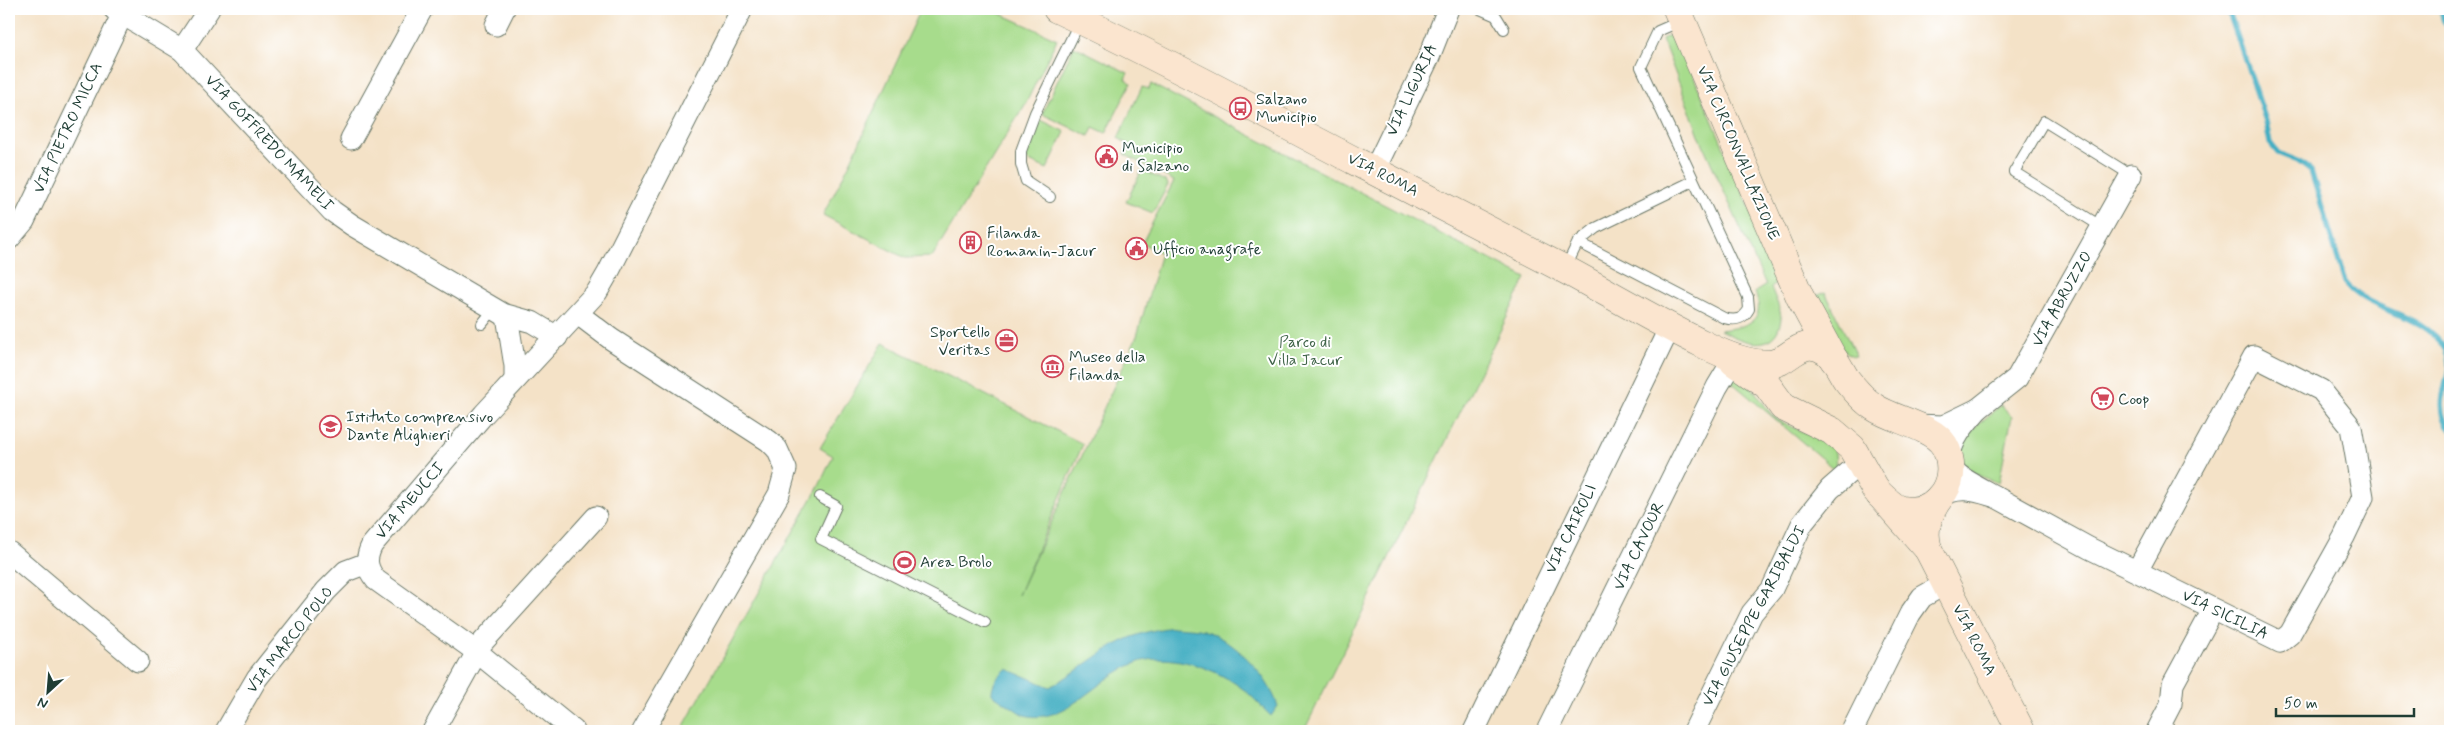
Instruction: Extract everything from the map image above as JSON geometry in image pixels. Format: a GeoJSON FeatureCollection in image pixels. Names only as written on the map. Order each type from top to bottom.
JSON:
{"type":"FeatureCollection","features":[{"type":"Feature","properties":{"kind":"main road","name":"VIA ROMA"},"geometry":{"type":"LineString","coordinates":[[1069,14],[1565,269],[1707,346],[1767,385],[1778,400],[1791,412],[1832,431],[1852,448],[1880,495],[1928,549],[2021,731]]}},
{"type":"Feature","properties":{"kind":"main road","name":"VIA CIRCONVALLAZIONE"},"geometry":{"type":"LineString","coordinates":[[1679,14],[1800,298],[1834,360]]}},
{"type":"Feature","properties":{"kind":"main road","name":"VIA CIRCONVALLAZIONE"},"geometry":{"type":"LineString","coordinates":[[1783,360],[1795,337],[1800,313],[1800,298]]}},
{"type":"Feature","properties":{"kind":"main road","name":"VIA ROMA"},"geometry":{"type":"LineString","coordinates":[[1707,346],[1752,362],[1769,364],[1783,360],[1792,351],[1812,346],[1826,351],[1852,385],[1872,406],[1909,424],[1931,432],[1942,442],[1951,460],[1950,481],[1929,514],[1925,529],[1928,549]]}},
{"type":"Feature","properties":{"kind":"main road"},"geometry":{"type":"LineString","coordinates":[[1778,400],[1774,388],[1776,374],[1783,360]]}},
{"type":"Feature","properties":{"kind":"main road","name":"VIA ROMA"},"geometry":{"type":"LineString","coordinates":[[1880,495],[1901,510],[1915,510],[1931,504],[1939,498]]}},
{"type":"Feature","properties":{"kind":"street"},"geometry":{"type":"LineString","coordinates":[[182,50],[209,9]]}},
{"type":"Feature","properties":{"kind":"street"},"geometry":{"type":"LineString","coordinates":[[351,139],[422,9]]}},
{"type":"Feature","properties":{"kind":"street","name":"VIA MEUCCI"},"geometry":{"type":"LineString","coordinates":[[367,563],[367,556],[372,546],[515,379],[578,314],[608,274],[742,9]]}},
{"type":"Feature","properties":{"kind":"street","name":"VIA LIGURIA"},"geometry":{"type":"LineString","coordinates":[[1374,171],[1429,57],[1448,9]]}},
{"type":"Feature","properties":{"kind":"street","name":"VIA GOFFREDO MAMELI"},"geometry":{"type":"LineString","coordinates":[[118,11],[182,50],[332,211],[498,320],[530,350],[540,355]]}},
{"type":"Feature","properties":{"kind":"street","name":"VIA PIETRO MICCA"},"geometry":{"type":"LineString","coordinates":[[9,239],[24,221],[118,11]]}},
{"type":"Feature","properties":{"kind":"street","name":"VIA ABRUZZO"},"geometry":{"type":"LineString","coordinates":[[1909,424],[1943,426],[1978,408],[2017,378],[2131,175]]}},
{"type":"Feature","properties":{"kind":"street"},"geometry":{"type":"LineString","coordinates":[[578,314],[611,339],[769,441],[780,454],[786,470],[778,494],[643,731]]}},
{"type":"Feature","properties":{"kind":"street"},"geometry":{"type":"LineString","coordinates":[[498,320],[515,379]]}},
{"type":"Feature","properties":{"kind":"street","name":"VIA GOFFREDO MAMELI"},"geometry":{"type":"LineString","coordinates":[[498,320],[532,322],[557,337]]}},
{"type":"Feature","properties":{"kind":"street","name":"VIA CAIROLI"},"geometry":{"type":"LineString","coordinates":[[1474,731],[1670,327]]}},
{"type":"Feature","properties":{"kind":"street","name":"VIA SICILIA"},"geometry":{"type":"LineString","coordinates":[[1951,460],[1953,468],[1959,474],[1996,497],[2089,548],[2280,642],[2290,634],[2344,537],[2363,497],[2351,427],[2321,390],[2254,356],[2137,571]]}},
{"type":"Feature","properties":{"kind":"street","name":"VIA CAVOUR"},"geometry":{"type":"LineString","coordinates":[[1547,731],[1717,387],[1732,362]]}},
{"type":"Feature","properties":{"kind":"street","name":"VIA ABRUZZO"},"geometry":{"type":"LineString","coordinates":[[1951,460],[1957,436],[1978,408]]}},
{"type":"Feature","properties":{"kind":"street","name":"VIA GIUSEPPE GARIBALDI"},"geometry":{"type":"LineString","coordinates":[[1694,731],[1752,613],[1772,589],[1802,524],[1830,488],[1861,462]]}},
{"type":"Feature","properties":{"kind":"street","name":"VIA SICILIA"},"geometry":{"type":"LineString","coordinates":[[1939,498],[1947,492],[1961,489],[1996,497]]}},
{"type":"Feature","properties":{"kind":"street"},"geometry":{"type":"LineString","coordinates":[[433,731],[482,642],[596,518]]}},
{"type":"Feature","properties":{"kind":"street"},"geometry":{"type":"LineString","coordinates":[[9,552],[138,661]]}},
{"type":"Feature","properties":{"kind":"street"},"geometry":{"type":"LineString","coordinates":[[367,563],[376,580],[477,652],[574,731]]}},
{"type":"Feature","properties":{"kind":"street","name":"VIA MARCO POLO"},"geometry":{"type":"LineString","coordinates":[[226,731],[256,678],[326,591],[346,572],[367,563]]}},
{"type":"Feature","properties":{"kind":"street"},"geometry":{"type":"LineString","coordinates":[[1852,731],[1910,614],[1922,597],[1946,584]]}},
{"type":"Feature","properties":{"kind":"street"},"geometry":{"type":"LineString","coordinates":[[2157,731],[2171,704],[2173,684],[2213,610]]}},
{"type":"Feature","properties":{"kind":"lane"},"geometry":{"type":"LineString","coordinates":[[1480,9],[1496,16],[1504,29]]}},
{"type":"Feature","properties":{"kind":"lane"},"geometry":{"type":"LineString","coordinates":[[1050,197],[1026,181],[1021,164],[1022,151],[1069,14]]}},
{"type":"Feature","properties":{"kind":"lane"},"geometry":{"type":"LineString","coordinates":[[1578,242],[1724,318],[1734,320],[1742,318],[1749,309],[1748,297],[1641,67],[1658,31],[1679,14]]}},
{"type":"Feature","properties":{"kind":"lane"},"geometry":{"type":"LineString","coordinates":[[2102,227],[2014,172],[2044,121],[2131,175]]}},
{"type":"Feature","properties":{"kind":"lane"},"geometry":{"type":"LineString","coordinates":[[1565,269],[1578,242],[1596,228],[1693,181]]}},
{"type":"Feature","properties":{"kind":"lane"},"geometry":{"type":"LineString","coordinates":[[820,497],[836,506],[821,539],[985,622]]}},
{"type":"Feature","properties":{"kind":"green space"},"geometry":{"type":"Polygon","coordinates":[[[921,9],[990,9],[1057,39],[1026,103],[932,257],[905,258],[823,215],[850,163],[921,9]]]}},
{"type":"Feature","properties":{"kind":"green space"},"geometry":{"type":"Polygon","coordinates":[[[1675,33],[1780,279],[1771,287],[1781,317],[1780,323],[1777,332],[1765,342],[1757,343],[1742,340],[1720,330],[1746,325],[1752,321],[1758,310],[1755,292],[1766,285],[1703,145],[1662,39],[1675,33]]]}},
{"type":"Feature","properties":{"kind":"green space"},"geometry":{"type":"Polygon","coordinates":[[[1074,46],[1128,73],[1125,79],[1131,83],[1106,133],[1093,127],[1089,136],[1042,114],[1074,46]]]}},
{"type":"Feature","properties":{"kind":"green space","name":"Parco di Villa Jacur"},"geometry":{"type":"Polygon","coordinates":[[[1151,84],[1526,278],[1304,731],[681,731],[819,486],[833,456],[820,448],[883,343],[1083,444],[1018,595],[1137,336],[1161,253],[1142,243],[1174,181],[1124,154],[1128,144],[1118,138],[1142,87],[1149,89],[1151,84]]]}},
{"type":"Feature","properties":{"kind":"green space"},"geometry":{"type":"Polygon","coordinates":[[[1041,120],[1065,132],[1047,169],[1027,160],[1025,153],[1041,120]]]}},
{"type":"Feature","properties":{"kind":"green space"},"geometry":{"type":"Polygon","coordinates":[[[1142,170],[1167,182],[1168,185],[1153,213],[1126,202],[1142,170]]]}},
{"type":"Feature","properties":{"kind":"green space"},"geometry":{"type":"Polygon","coordinates":[[[1825,292],[1856,356],[1849,354],[1843,349],[1826,322],[1816,296],[1825,292]]]}},
{"type":"Feature","properties":{"kind":"green space"},"geometry":{"type":"Polygon","coordinates":[[[1732,377],[1746,379],[1771,414],[1780,421],[1824,442],[1835,452],[1836,467],[1834,469],[1729,380],[1732,377]]]}},
{"type":"Feature","properties":{"kind":"green space"},"geometry":{"type":"Polygon","coordinates":[[[2001,405],[2012,416],[1999,483],[1970,471],[1962,460],[1961,451],[1964,442],[1970,434],[2001,405]]]}},
{"type":"Feature","properties":{"kind":"water"},"geometry":{"type":"Polygon","coordinates":[[[1176,627],[1200,629],[1215,635],[1238,650],[1249,660],[1266,682],[1278,706],[1271,716],[1249,694],[1226,678],[1199,666],[1170,660],[1156,659],[1132,665],[1111,676],[1066,708],[1046,716],[1024,715],[992,694],[996,680],[1007,669],[1050,687],[1123,641],[1156,630],[1176,627]]]}},
{"type":"Feature","properties":{"kind":"waterway"},"geometry":{"type":"LineString","coordinates":[[2228,9],[2266,121],[2270,143],[2278,153],[2298,161],[2311,171],[2345,282],[2367,300],[2422,326],[2445,349],[2449,368],[2442,407],[2444,417],[2450,429]]}},
{"type":"Feature","properties":{"kind":"waterway"},"geometry":{"type":"LineString","coordinates":[[2448,9],[2450,18]]}},
{"type":"Feature","properties":{"kind":"place","name":"Salzano Municipio"},"geometry":{"type":"Point","coordinates":[1240,108]}},
{"type":"Feature","properties":{"kind":"place","name":"Municipio di Salzano"},"geometry":{"type":"Point","coordinates":[1106,157]}},
{"type":"Feature","properties":{"kind":"place","name":"Filanda Romanin-Jacur"},"geometry":{"type":"Point","coordinates":[971,242]}},
{"type":"Feature","properties":{"kind":"place","name":"Ufficio anagrafe"},"geometry":{"type":"Point","coordinates":[1137,249]}},
{"type":"Feature","properties":{"kind":"place","name":"Sportello Veritas"},"geometry":{"type":"Point","coordinates":[1006,341]}},
{"type":"Feature","properties":{"kind":"place","name":"Museo della Filanda"},"geometry":{"type":"Point","coordinates":[1053,366]}},
{"type":"Feature","properties":{"kind":"place","name":"Coop"},"geometry":{"type":"Point","coordinates":[2102,399]}},
{"type":"Feature","properties":{"kind":"place","name":"Istituto comprensivo Dante Alighieri"},"geometry":{"type":"Point","coordinates":[330,426]}},
{"type":"Feature","properties":{"kind":"place","name":"Area Brolo"},"geometry":{"type":"Point","coordinates":[904,562]}}]}
